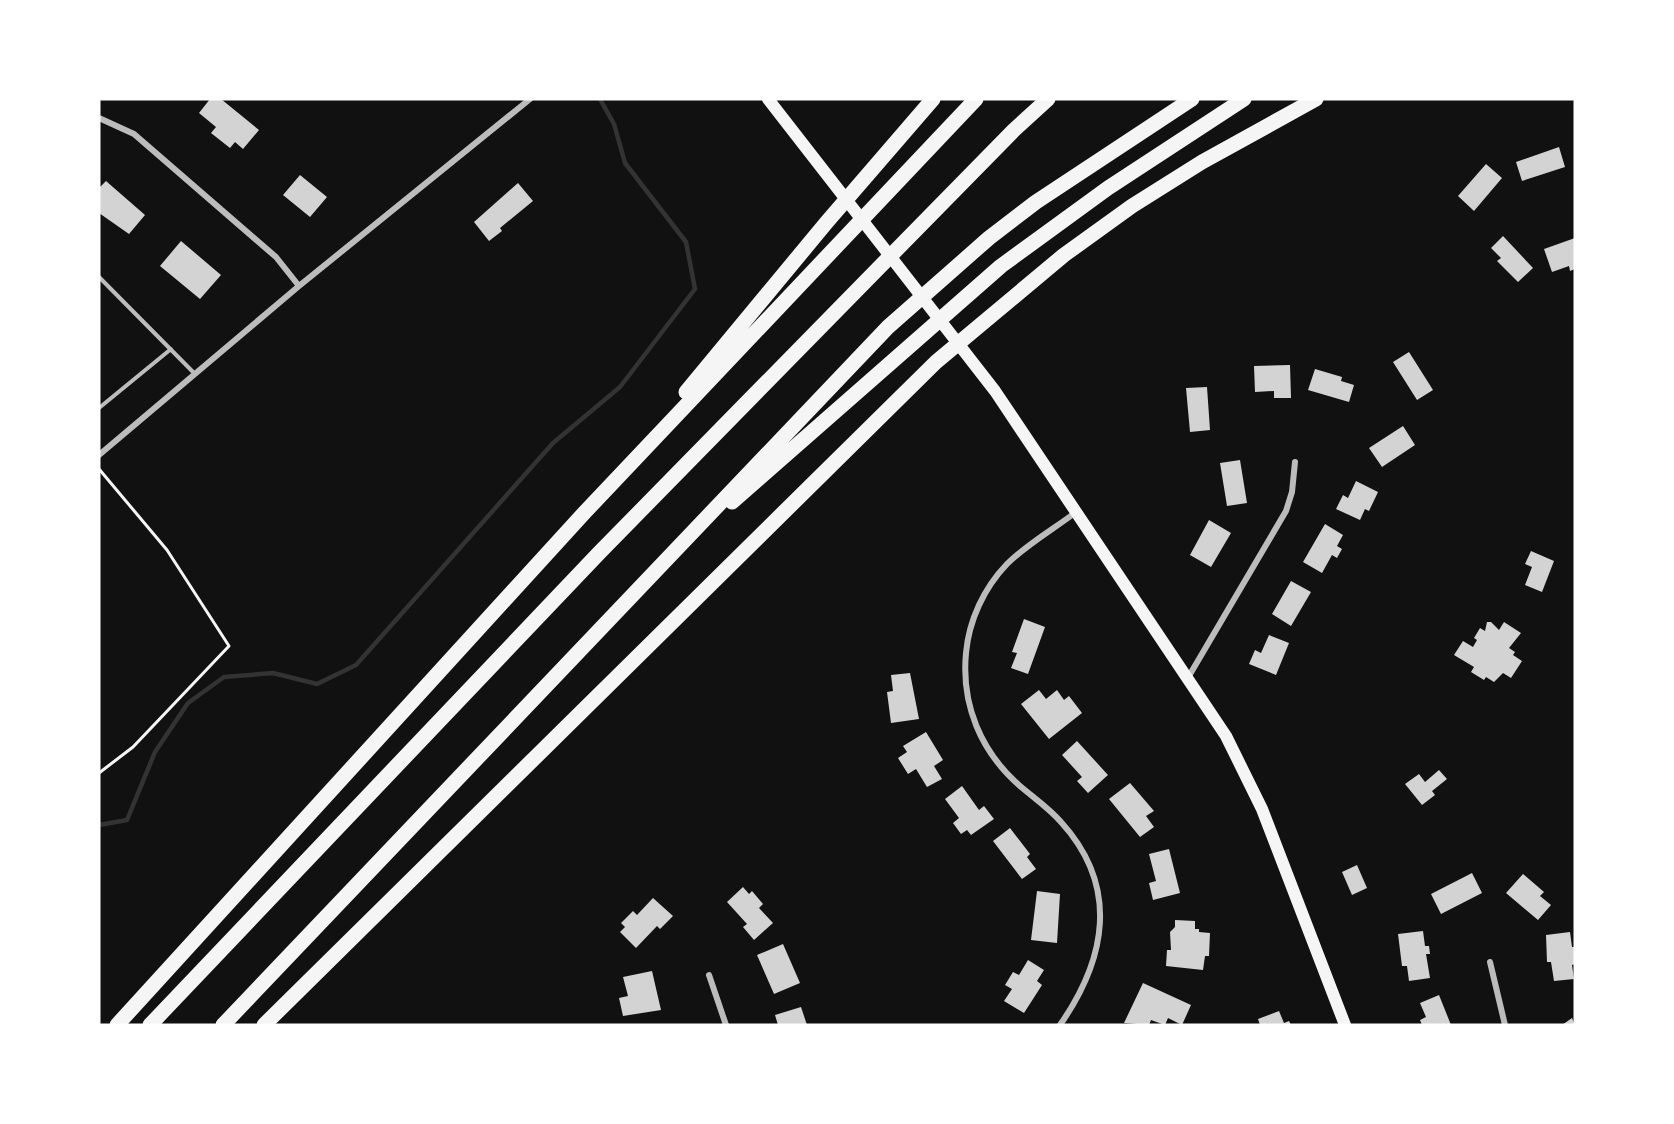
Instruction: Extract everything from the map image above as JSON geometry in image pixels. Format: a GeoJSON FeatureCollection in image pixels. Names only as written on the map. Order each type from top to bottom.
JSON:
{"type":"FeatureCollection","features":[{"type":"Feature","properties":{"kind":"highway"},"geometry":{"type":"LineString","coordinates":[[585,512],[933,99]]}},
{"type":"Feature","properties":{"kind":"highway"},"geometry":{"type":"LineString","coordinates":[[117,1025],[585,512],[976,99]]}},
{"type":"Feature","properties":{"kind":"highway"},"geometry":{"type":"LineString","coordinates":[[1014,130],[1041,99]]}},
{"type":"Feature","properties":{"kind":"highway"},"geometry":{"type":"LineString","coordinates":[[150,1025],[607,545],[1047,99]]}},
{"type":"Feature","properties":{"kind":"highway"},"geometry":{"type":"LineString","coordinates":[[223,1025],[848,367],[942,277],[1036,202],[1192,99]]}},
{"type":"Feature","properties":{"kind":"highway"},"geometry":{"type":"LineString","coordinates":[[658,567],[1001,266],[1108,188],[1244,99]]}},
{"type":"Feature","properties":{"kind":"highway"},"geometry":{"type":"LineString","coordinates":[[264,1025],[936,362],[1064,255],[1132,206],[1202,162],[1316,99]]}},
{"type":"Feature","properties":{"kind":"main road"},"geometry":{"type":"LineString","coordinates":[[768,99],[995,391],[1188,676],[1226,736],[1262,809],[1345,1025]]}},
{"type":"Feature","properties":{"kind":"street"},"geometry":{"type":"LineString","coordinates":[[99,455],[299,286],[530,99]]}},
{"type":"Feature","properties":{"kind":"street"},"geometry":{"type":"LineString","coordinates":[[99,118],[134,134],[276,257],[299,286]]}},
{"type":"Feature","properties":{"kind":"street"},"geometry":{"type":"LineString","coordinates":[[1188,676],[1286,511],[1292,492],[1295,462]]}},
{"type":"Feature","properties":{"kind":"street"},"geometry":{"type":"LineString","coordinates":[[1060,1025],[1081,993],[1097,952],[1100,904],[1095,880],[1075,838],[1060,820],[1005,772],[990,754],[971,714],[964,669],[972,621],[993,580],[1008,563],[1077,511]]}},
{"type":"Feature","properties":{"kind":"street"},"geometry":{"type":"LineString","coordinates":[[1490,962],[1505,1025]]}},
{"type":"Feature","properties":{"kind":"street"},"geometry":{"type":"LineString","coordinates":[[709,975],[726,1025]]}},
{"type":"Feature","properties":{"kind":"lane"},"geometry":{"type":"LineString","coordinates":[[99,277],[195,374]]}},
{"type":"Feature","properties":{"kind":"lane"},"geometry":{"type":"LineString","coordinates":[[99,408],[171,349]]}},
{"type":"Feature","properties":{"kind":"path"},"geometry":{"type":"LineString","coordinates":[[99,469],[167,550],[228,646],[133,747],[99,773]]}},
{"type":"Feature","properties":{"kind":"building"},"geometry":{"type":"Polygon","coordinates":[[[210,99],[221,99],[259,130],[243,149],[235,142],[230,148],[211,133],[216,127],[199,113],[210,99]]]}},
{"type":"Feature","properties":{"kind":"building"},"geometry":{"type":"Polygon","coordinates":[[[1559,147],[1565,167],[1522,181],[1516,162],[1559,147]]]}},
{"type":"Feature","properties":{"kind":"building"},"geometry":{"type":"Polygon","coordinates":[[[1486,164],[1502,178],[1474,211],[1458,196],[1486,164]]]}},
{"type":"Feature","properties":{"kind":"building"},"geometry":{"type":"Polygon","coordinates":[[[300,175],[327,197],[310,217],[283,195],[300,175]]]}},
{"type":"Feature","properties":{"kind":"building"},"geometry":{"type":"Polygon","coordinates":[[[106,181],[145,215],[129,234],[99,213],[99,188],[106,181]]]}},
{"type":"Feature","properties":{"kind":"building"},"geometry":{"type":"Polygon","coordinates":[[[518,183],[533,201],[500,228],[502,231],[489,241],[474,222],[518,183]]]}},
{"type":"Feature","properties":{"kind":"building"},"geometry":{"type":"Polygon","coordinates":[[[1503,236],[1533,268],[1518,282],[1497,261],[1501,258],[1491,248],[1503,236]]]}},
{"type":"Feature","properties":{"kind":"building"},"geometry":{"type":"Polygon","coordinates":[[[1575,238],[1575,269],[1570,271],[1569,266],[1552,272],[1544,249],[1575,238]]]}},
{"type":"Feature","properties":{"kind":"building"},"geometry":{"type":"Polygon","coordinates":[[[181,241],[221,275],[200,299],[160,266],[181,241]]]}},
{"type":"Feature","properties":{"kind":"building"},"geometry":{"type":"Polygon","coordinates":[[[1409,352],[1433,390],[1417,400],[1393,362],[1409,352]]]}},
{"type":"Feature","properties":{"kind":"building"},"geometry":{"type":"Polygon","coordinates":[[[1290,365],[1291,398],[1274,398],[1274,391],[1255,392],[1254,366],[1290,365]]]}},
{"type":"Feature","properties":{"kind":"building"},"geometry":{"type":"Polygon","coordinates":[[[1315,369],[1342,377],[1341,381],[1354,385],[1349,402],[1308,390],[1315,369]]]}},
{"type":"Feature","properties":{"kind":"building"},"geometry":{"type":"Polygon","coordinates":[[[1207,387],[1210,430],[1190,432],[1186,388],[1207,387]]]}},
{"type":"Feature","properties":{"kind":"building"},"geometry":{"type":"Polygon","coordinates":[[[1403,426],[1415,445],[1382,467],[1369,448],[1403,426]]]}},
{"type":"Feature","properties":{"kind":"building"},"geometry":{"type":"Polygon","coordinates":[[[1240,460],[1247,503],[1227,506],[1220,463],[1240,460]]]}},
{"type":"Feature","properties":{"kind":"building"},"geometry":{"type":"Polygon","coordinates":[[[1356,481],[1378,492],[1369,511],[1365,509],[1360,520],[1336,509],[1343,495],[1348,498],[1356,481]]]}},
{"type":"Feature","properties":{"kind":"building"},"geometry":{"type":"Polygon","coordinates":[[[1209,520],[1231,533],[1211,567],[1190,555],[1209,520]]]}},
{"type":"Feature","properties":{"kind":"building"},"geometry":{"type":"Polygon","coordinates":[[[1325,524],[1343,535],[1337,546],[1342,549],[1337,558],[1332,555],[1322,573],[1303,562],[1325,524]]]}},
{"type":"Feature","properties":{"kind":"building"},"geometry":{"type":"Polygon","coordinates":[[[1531,551],[1554,561],[1542,592],[1525,585],[1532,567],[1525,564],[1531,551]]]}},
{"type":"Feature","properties":{"kind":"building"},"geometry":{"type":"Polygon","coordinates":[[[1291,581],[1311,592],[1291,626],[1272,614],[1291,581]]]}},
{"type":"Feature","properties":{"kind":"building"},"geometry":{"type":"Polygon","coordinates":[[[1024,619],[1045,627],[1028,674],[1011,668],[1017,653],[1012,652],[1024,619]]]}},
{"type":"Feature","properties":{"kind":"building"},"geometry":{"type":"Polygon","coordinates":[[[1487,622],[1491,622],[1499,630],[1504,622],[1521,633],[1509,648],[1515,652],[1513,655],[1522,661],[1511,678],[1503,673],[1494,682],[1486,677],[1484,680],[1471,672],[1474,667],[1454,655],[1463,641],[1473,647],[1477,640],[1474,638],[1480,628],[1485,631],[1487,622]]]}},
{"type":"Feature","properties":{"kind":"building"},"geometry":{"type":"Polygon","coordinates":[[[1269,635],[1289,643],[1276,675],[1249,664],[1255,650],[1261,653],[1269,635]]]}},
{"type":"Feature","properties":{"kind":"building"},"geometry":{"type":"Polygon","coordinates":[[[910,673],[919,719],[891,723],[887,692],[893,691],[891,675],[910,673]]]}},
{"type":"Feature","properties":{"kind":"building"},"geometry":{"type":"Polygon","coordinates":[[[1039,690],[1046,699],[1057,690],[1064,700],[1069,696],[1082,713],[1049,739],[1021,704],[1039,690]]]}},
{"type":"Feature","properties":{"kind":"building"},"geometry":{"type":"Polygon","coordinates":[[[926,732],[943,760],[934,766],[942,779],[927,787],[916,769],[908,774],[898,758],[907,752],[903,746],[926,732]]]}},
{"type":"Feature","properties":{"kind":"building"},"geometry":{"type":"Polygon","coordinates":[[[1077,741],[1108,775],[1088,793],[1077,781],[1082,777],[1062,755],[1077,741]]]}},
{"type":"Feature","properties":{"kind":"building"},"geometry":{"type":"Polygon","coordinates":[[[1439,770],[1447,779],[1432,791],[1435,795],[1422,805],[1405,784],[1419,774],[1425,782],[1439,770]]]}},
{"type":"Feature","properties":{"kind":"building"},"geometry":{"type":"Polygon","coordinates":[[[1130,783],[1154,811],[1146,816],[1154,827],[1140,837],[1109,799],[1130,783]]]}},
{"type":"Feature","properties":{"kind":"building"},"geometry":{"type":"Polygon","coordinates":[[[962,786],[979,810],[984,806],[994,819],[971,835],[967,830],[961,834],[953,823],[959,818],[945,799],[962,786]]]}},
{"type":"Feature","properties":{"kind":"building"},"geometry":{"type":"Polygon","coordinates":[[[1010,828],[1030,854],[1027,857],[1036,869],[1022,879],[993,841],[1010,828]]]}},
{"type":"Feature","properties":{"kind":"building"},"geometry":{"type":"Polygon","coordinates":[[[1169,849],[1180,893],[1153,900],[1149,883],[1156,881],[1149,854],[1169,849]]]}},
{"type":"Feature","properties":{"kind":"building"},"geometry":{"type":"Polygon","coordinates":[[[1357,865],[1367,888],[1352,895],[1342,872],[1357,865]]]}},
{"type":"Feature","properties":{"kind":"building"},"geometry":{"type":"Polygon","coordinates":[[[1472,873],[1482,893],[1441,914],[1431,894],[1472,873]]]}},
{"type":"Feature","properties":{"kind":"building"},"geometry":{"type":"Polygon","coordinates":[[[1523,874],[1544,892],[1540,896],[1551,905],[1538,920],[1506,893],[1523,874]]]}},
{"type":"Feature","properties":{"kind":"building"},"geometry":{"type":"Polygon","coordinates":[[[743,887],[749,894],[752,891],[763,904],[759,908],[773,923],[754,940],[743,927],[747,924],[727,902],[743,887]]]}},
{"type":"Feature","properties":{"kind":"building"},"geometry":{"type":"Polygon","coordinates":[[[1037,891],[1060,894],[1057,943],[1031,940],[1037,891]]]}},
{"type":"Feature","properties":{"kind":"building"},"geometry":{"type":"Polygon","coordinates":[[[653,898],[673,916],[660,929],[657,926],[636,948],[620,932],[625,927],[621,923],[633,911],[637,915],[653,898]]]}},
{"type":"Feature","properties":{"kind":"building"},"geometry":{"type":"Polygon","coordinates":[[[1175,920],[1195,921],[1195,929],[1199,929],[1199,932],[1210,933],[1209,956],[1205,956],[1203,970],[1166,966],[1167,950],[1171,950],[1170,932],[1175,927],[1175,920]]]}},
{"type":"Feature","properties":{"kind":"building"},"geometry":{"type":"Polygon","coordinates":[[[1423,931],[1425,946],[1429,946],[1430,954],[1426,954],[1430,978],[1409,981],[1407,966],[1402,966],[1398,934],[1423,931]]]}},
{"type":"Feature","properties":{"kind":"building"},"geometry":{"type":"Polygon","coordinates":[[[1570,932],[1572,947],[1575,947],[1575,964],[1572,965],[1574,979],[1554,981],[1551,962],[1547,962],[1546,935],[1570,932]]]}},
{"type":"Feature","properties":{"kind":"building"},"geometry":{"type":"Polygon","coordinates":[[[783,944],[800,983],[774,994],[757,955],[783,944]]]}},
{"type":"Feature","properties":{"kind":"building"},"geometry":{"type":"Polygon","coordinates":[[[1028,960],[1044,970],[1037,981],[1042,985],[1024,1013],[1004,1001],[1012,989],[1005,985],[1013,972],[1019,975],[1028,960]]]}},
{"type":"Feature","properties":{"kind":"building"},"geometry":{"type":"Polygon","coordinates":[[[652,971],[661,1010],[623,1016],[619,998],[628,996],[623,977],[652,971]]]}},
{"type":"Feature","properties":{"kind":"building"},"geometry":{"type":"Polygon","coordinates":[[[1143,983],[1191,1005],[1182,1025],[1168,1018],[1165,1025],[1151,1020],[1149,1025],[1124,1023],[1143,983]]]}},
{"type":"Feature","properties":{"kind":"building"},"geometry":{"type":"Polygon","coordinates":[[[1439,995],[1451,1025],[1422,1025],[1420,1020],[1426,1017],[1420,1003],[1439,995]]]}},
{"type":"Feature","properties":{"kind":"building"},"geometry":{"type":"Polygon","coordinates":[[[801,1007],[807,1025],[778,1025],[775,1015],[801,1007]]]}},
{"type":"Feature","properties":{"kind":"building"},"geometry":{"type":"Polygon","coordinates":[[[1279,1011],[1284,1023],[1289,1021],[1291,1025],[1260,1025],[1258,1019],[1279,1011]]]}},
{"type":"Feature","properties":{"kind":"building"},"geometry":{"type":"Polygon","coordinates":[[[1572,1018],[1575,1025],[1562,1025],[1572,1018]]]}},
{"type":"Feature","properties":{"kind":"waterway"},"geometry":{"type":"LineString","coordinates":[[99,825],[127,820],[155,752],[188,703],[224,677],[273,673],[317,684],[356,665],[553,443],[620,387],[695,289],[686,242],[625,163],[614,124],[600,99]]}}]}
